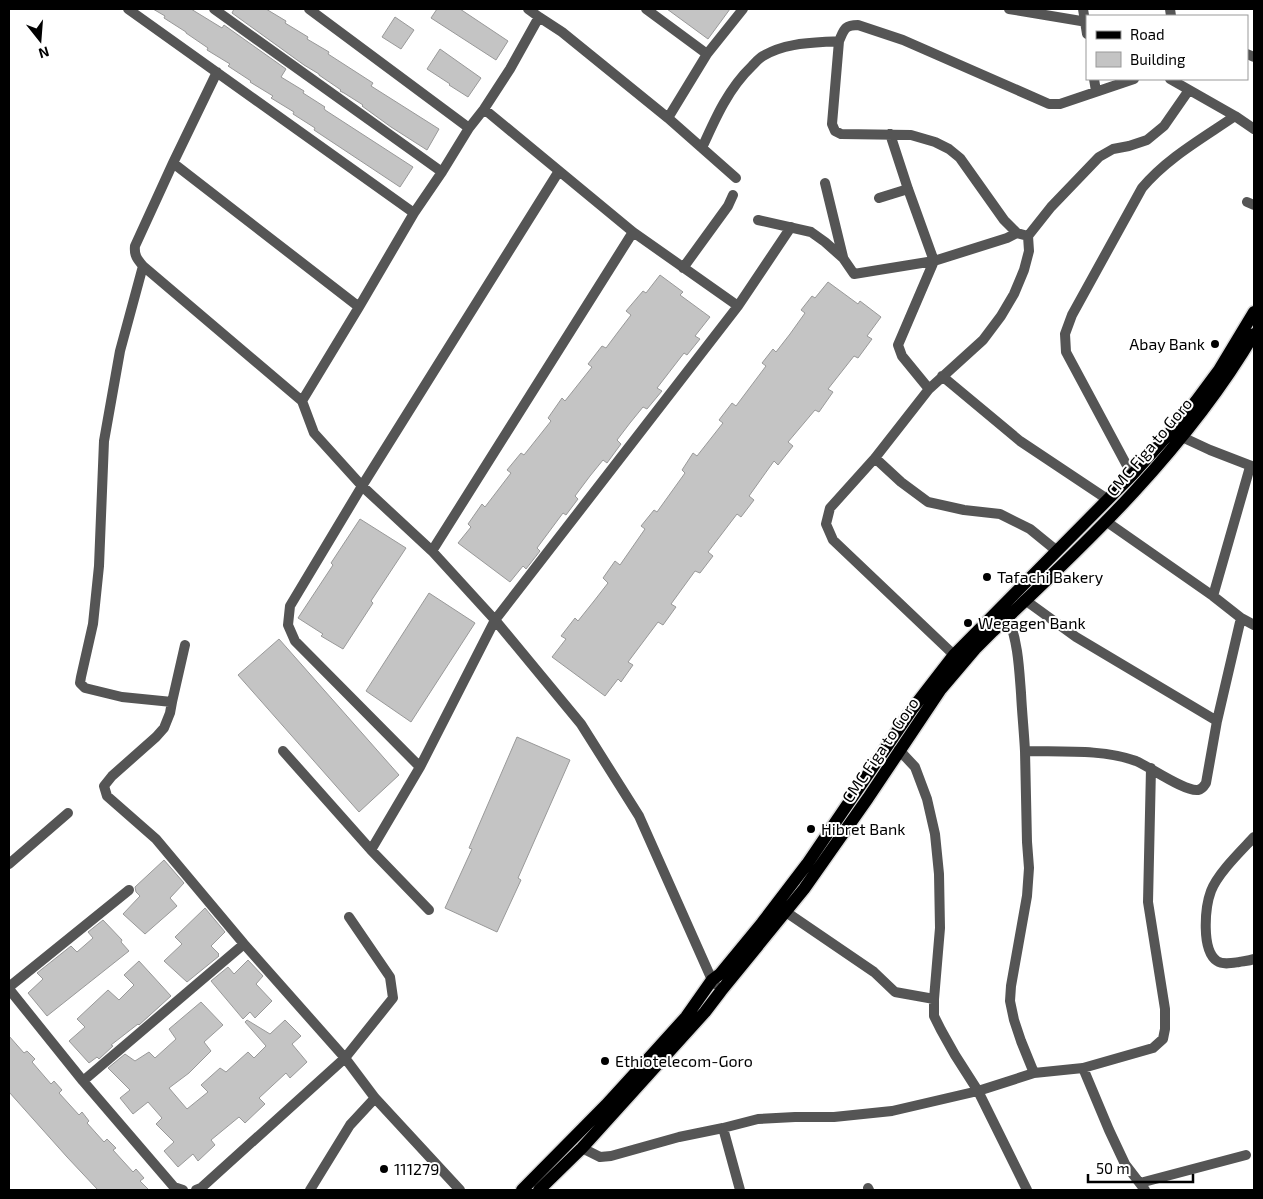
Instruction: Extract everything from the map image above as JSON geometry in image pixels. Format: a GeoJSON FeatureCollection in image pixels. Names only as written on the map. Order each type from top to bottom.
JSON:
{"type":"FeatureCollection","features":[{"type":"Feature","properties":{"kind":"main road"},"geometry":{"type":"LineString","coordinates":[[522,1190],[606,1105],[686,1017],[712,980],[720,974],[808,864],[855,792],[954,655],[1132,475],[1176,427],[1219,370],[1254,312]]}},
{"type":"Feature","properties":{"kind":"main road","name":"CMC Figa to Goro"},"geometry":{"type":"LineString","coordinates":[[539,1190],[582,1148],[699,1019],[804,889],[941,689],[975,649],[1107,522],[1182,437],[1227,377],[1254,334]]}},
{"type":"Feature","properties":{"kind":"street"},"geometry":{"type":"LineString","coordinates":[[128,9],[414,214]]}},
{"type":"Feature","properties":{"kind":"street"},"geometry":{"type":"LineString","coordinates":[[214,9],[442,172]]}},
{"type":"Feature","properties":{"kind":"street"},"geometry":{"type":"LineString","coordinates":[[309,9],[469,128]]}},
{"type":"Feature","properties":{"kind":"street"},"geometry":{"type":"LineString","coordinates":[[528,9],[562,32],[668,118],[736,178]]}},
{"type":"Feature","properties":{"kind":"street"},"geometry":{"type":"LineString","coordinates":[[646,9],[707,54]]}},
{"type":"Feature","properties":{"kind":"street"},"geometry":{"type":"LineString","coordinates":[[668,118],[707,54],[743,9]]}},
{"type":"Feature","properties":{"kind":"street"},"geometry":{"type":"LineString","coordinates":[[1009,9],[1086,22],[1083,9]]}},
{"type":"Feature","properties":{"kind":"street"},"geometry":{"type":"LineString","coordinates":[[302,401],[414,214],[469,128],[484,110],[510,69],[539,17]]}},
{"type":"Feature","properties":{"kind":"street"},"geometry":{"type":"LineString","coordinates":[[1028,236],[1017,233],[1004,220],[960,158],[948,149],[935,142],[911,134],[851,135],[835,131],[832,124],[839,42],[846,27],[858,25],[903,40],[1049,104],[1060,104],[1131,80]]}},
{"type":"Feature","properties":{"kind":"street"},"geometry":{"type":"LineString","coordinates":[[702,148],[721,106],[746,71],[762,56],[778,49],[803,43],[839,42]]}},
{"type":"Feature","properties":{"kind":"street"},"geometry":{"type":"LineString","coordinates":[[217,72],[136,246],[134,254],[137,260],[302,401],[314,433],[362,486],[432,550],[496,620],[580,724],[638,816],[712,980],[720,991]]}},
{"type":"Feature","properties":{"kind":"street"},"geometry":{"type":"LineString","coordinates":[[1094,80],[1096,91]]}},
{"type":"Feature","properties":{"kind":"street"},"geometry":{"type":"LineString","coordinates":[[1172,80],[1254,129]]}},
{"type":"Feature","properties":{"kind":"street"},"geometry":{"type":"LineString","coordinates":[[954,655],[833,540],[826,524],[830,508],[875,458],[929,389],[983,340],[1001,316],[1014,294],[1024,270],[1029,251],[1028,236],[1051,207],[1099,157],[1113,149],[1147,140],[1164,126],[1189,90]]}},
{"type":"Feature","properties":{"kind":"street"},"geometry":{"type":"LineString","coordinates":[[484,110],[632,232],[738,306]]}},
{"type":"Feature","properties":{"kind":"street"},"geometry":{"type":"LineString","coordinates":[[1132,475],[1066,352],[1066,334],[1072,315],[1142,188],[1153,175],[1235,116]]}},
{"type":"Feature","properties":{"kind":"street"},"geometry":{"type":"LineString","coordinates":[[890,134],[934,261],[898,345],[902,356],[929,389]]}},
{"type":"Feature","properties":{"kind":"street"},"geometry":{"type":"LineString","coordinates":[[173,163],[359,307]]}},
{"type":"Feature","properties":{"kind":"street"},"geometry":{"type":"LineString","coordinates":[[420,767],[295,640],[288,626],[290,606],[362,486],[559,171]]}},
{"type":"Feature","properties":{"kind":"street"},"geometry":{"type":"LineString","coordinates":[[825,183],[843,258]]}},
{"type":"Feature","properties":{"kind":"street"},"geometry":{"type":"LineString","coordinates":[[879,198],[908,190]]}},
{"type":"Feature","properties":{"kind":"street"},"geometry":{"type":"LineString","coordinates":[[683,268],[728,206],[733,195]]}},
{"type":"Feature","properties":{"kind":"street"},"geometry":{"type":"LineString","coordinates":[[758,220],[811,232],[843,258],[854,274],[934,261],[1007,238],[1017,233]]}},
{"type":"Feature","properties":{"kind":"street"},"geometry":{"type":"LineString","coordinates":[[371,850],[420,767],[496,620],[738,306],[791,227]]}},
{"type":"Feature","properties":{"kind":"street"},"geometry":{"type":"LineString","coordinates":[[432,550],[632,232]]}},
{"type":"Feature","properties":{"kind":"street"},"geometry":{"type":"LineString","coordinates":[[143,266],[120,351],[104,441],[100,566],[93,624],[80,683],[84,688],[122,697],[172,702]]}},
{"type":"Feature","properties":{"kind":"street"},"geometry":{"type":"LineString","coordinates":[[942,376],[1020,441],[1107,500]]}},
{"type":"Feature","properties":{"kind":"street"},"geometry":{"type":"LineString","coordinates":[[1182,437],[1252,467],[1213,596]]}},
{"type":"Feature","properties":{"kind":"street"},"geometry":{"type":"LineString","coordinates":[[875,458],[901,482],[928,502],[964,510],[1000,514],[1030,529],[1056,551]]}},
{"type":"Feature","properties":{"kind":"street"},"geometry":{"type":"LineString","coordinates":[[1107,522],[1213,596],[1241,618],[1254,625]]}},
{"type":"Feature","properties":{"kind":"street"},"geometry":{"type":"LineString","coordinates":[[1025,600],[1076,637],[1217,721]]}},
{"type":"Feature","properties":{"kind":"street"},"geometry":{"type":"LineString","coordinates":[[1008,617],[1017,645],[1019,662],[1025,752],[1029,868],[1027,896],[1010,1001],[1021,1041],[1034,1072]]}},
{"type":"Feature","properties":{"kind":"street"},"geometry":{"type":"LineString","coordinates":[[1025,752],[1087,752],[1116,756],[1151,768],[1192,790],[1203,788],[1206,783],[1217,721],[1241,618]]}},
{"type":"Feature","properties":{"kind":"street"},"geometry":{"type":"LineString","coordinates":[[185,645],[170,713],[164,728],[112,776],[104,786],[107,796],[156,839],[244,944],[345,1058],[374,1098],[460,1190]]}},
{"type":"Feature","properties":{"kind":"street"},"geometry":{"type":"LineString","coordinates":[[899,750],[915,767],[927,799],[935,834],[940,874],[940,928],[934,1016],[955,1055],[978,1091],[1024,1189]]}},
{"type":"Feature","properties":{"kind":"street"},"geometry":{"type":"LineString","coordinates":[[283,751],[371,850],[429,910]]}},
{"type":"Feature","properties":{"kind":"street"},"geometry":{"type":"LineString","coordinates":[[582,1148],[600,1157],[611,1156],[758,1119],[892,1112],[978,1091],[1034,1072],[1084,1068],[1153,1048],[1163,1039],[1165,1010],[1148,902],[1151,768]]}},
{"type":"Feature","properties":{"kind":"street"},"geometry":{"type":"LineString","coordinates":[[9,864],[68,812]]}},
{"type":"Feature","properties":{"kind":"street"},"geometry":{"type":"LineString","coordinates":[[1254,837],[1221,874],[1212,889],[1207,905],[1206,935],[1211,955],[1218,962],[1227,964],[1254,959]]}},
{"type":"Feature","properties":{"kind":"street"},"geometry":{"type":"LineString","coordinates":[[129,890],[9,988],[83,1081],[176,1189]]}},
{"type":"Feature","properties":{"kind":"street"},"geometry":{"type":"LineString","coordinates":[[786,912],[874,972],[895,992],[934,1000]]}},
{"type":"Feature","properties":{"kind":"street"},"geometry":{"type":"LineString","coordinates":[[196,1190],[201,1188],[345,1058],[393,998],[390,976],[349,917]]}},
{"type":"Feature","properties":{"kind":"street"},"geometry":{"type":"LineString","coordinates":[[83,1081],[244,944]]}},
{"type":"Feature","properties":{"kind":"street"},"geometry":{"type":"LineString","coordinates":[[1084,1068],[1108,1130],[1125,1164],[1142,1187],[1246,1155]]}},
{"type":"Feature","properties":{"kind":"street"},"geometry":{"type":"LineString","coordinates":[[310,1190],[350,1125],[374,1098]]}},
{"type":"Feature","properties":{"kind":"street"},"geometry":{"type":"LineString","coordinates":[[723,1128],[740,1190]]}},
{"type":"Feature","properties":{"kind":"building"},"geometry":{"type":"Polygon","coordinates":[[[153,9],[191,9],[222,28],[224,25],[286,69],[281,77],[304,91],[303,93],[325,107],[325,110],[413,167],[400,187],[314,130],[315,128],[293,114],[294,112],[271,98],[273,96],[250,82],[228,66],[230,64],[207,50],[208,48],[153,9]]]}},
{"type":"Feature","properties":{"kind":"building"},"geometry":{"type":"Polygon","coordinates":[[[234,9],[266,9],[308,37],[307,39],[329,52],[328,54],[373,83],[371,86],[439,129],[427,150],[391,127],[363,105],[340,91],[232,13],[234,9]]]}},
{"type":"Feature","properties":{"kind":"building"},"geometry":{"type":"Polygon","coordinates":[[[437,9],[460,9],[508,41],[496,60],[431,18],[437,9]]]}},
{"type":"Feature","properties":{"kind":"building"},"geometry":{"type":"Polygon","coordinates":[[[667,9],[730,9],[708,39],[667,9]]]}},
{"type":"Feature","properties":{"kind":"building"},"geometry":{"type":"Polygon","coordinates":[[[395,17],[414,30],[401,49],[382,37],[395,17]]]}},
{"type":"Feature","properties":{"kind":"building"},"geometry":{"type":"Polygon","coordinates":[[[440,49],[481,78],[468,97],[427,69],[440,49]]]}},
{"type":"Feature","properties":{"kind":"building"},"geometry":{"type":"Polygon","coordinates":[[[660,275],[683,292],[680,295],[710,317],[695,336],[700,339],[687,355],[684,353],[657,388],[662,391],[647,409],[643,407],[617,440],[621,444],[607,463],[603,460],[590,476],[575,496],[578,499],[566,515],[563,513],[537,548],[540,551],[526,569],[523,566],[510,582],[458,543],[471,527],[468,524],[482,504],[485,507],[511,473],[507,470],[521,453],[524,455],[551,421],[548,418],[562,398],[565,401],[592,367],[588,364],[602,346],[606,348],[631,315],[626,311],[643,291],[646,293],[660,275]]]}},
{"type":"Feature","properties":{"kind":"building"},"geometry":{"type":"Polygon","coordinates":[[[828,282],[858,304],[860,301],[881,317],[867,336],[872,339],[858,358],[854,356],[828,389],[833,392],[819,412],[815,410],[788,442],[793,446],[778,465],[774,461],[749,496],[754,500],[741,517],[737,514],[708,552],[713,556],[700,573],[695,571],[671,604],[676,607],[663,625],[658,622],[628,662],[633,665],[621,682],[618,679],[605,696],[552,657],[566,639],[561,636],[575,618],[578,621],[608,583],[603,578],[615,561],[620,565],[645,529],[641,526],[654,510],[657,512],[685,473],[682,470],[693,453],[697,456],[723,423],[719,420],[732,403],[736,406],[766,366],[762,363],[773,349],[776,352],[805,313],[801,310],[812,296],[815,298],[828,282]]]}},
{"type":"Feature","properties":{"kind":"building"},"geometry":{"type":"Polygon","coordinates":[[[360,519],[406,548],[371,601],[373,603],[343,649],[321,636],[323,634],[298,618],[333,565],[331,563],[360,519]]]}},
{"type":"Feature","properties":{"kind":"building"},"geometry":{"type":"Polygon","coordinates":[[[429,593],[475,623],[411,722],[366,691],[429,593]]]}},
{"type":"Feature","properties":{"kind":"building"},"geometry":{"type":"Polygon","coordinates":[[[279,639],[399,775],[359,812],[238,675],[279,639]]]}},
{"type":"Feature","properties":{"kind":"building"},"geometry":{"type":"Polygon","coordinates":[[[517,737],[570,760],[518,878],[521,880],[497,932],[445,908],[472,849],[469,848],[517,737]]]}},
{"type":"Feature","properties":{"kind":"building"},"geometry":{"type":"Polygon","coordinates":[[[164,860],[184,883],[170,898],[177,906],[145,934],[123,914],[140,896],[136,892],[135,887],[164,860]]]}},
{"type":"Feature","properties":{"kind":"building"},"geometry":{"type":"Polygon","coordinates":[[[205,908],[225,932],[211,946],[219,956],[187,982],[164,961],[182,944],[175,937],[205,908]]]}},
{"type":"Feature","properties":{"kind":"building"},"geometry":{"type":"Polygon","coordinates":[[[103,920],[122,940],[121,942],[129,951],[47,1016],[28,993],[43,979],[37,973],[71,946],[77,952],[93,938],[88,932],[103,920]]]}},
{"type":"Feature","properties":{"kind":"building"},"geometry":{"type":"Polygon","coordinates":[[[248,960],[263,976],[256,984],[272,1001],[255,1018],[250,1012],[243,1019],[211,981],[228,967],[234,974],[248,960]]]}},
{"type":"Feature","properties":{"kind":"building"},"geometry":{"type":"Polygon","coordinates":[[[139,961],[171,996],[139,1025],[111,1045],[113,1046],[99,1059],[97,1057],[89,1063],[69,1041],[85,1027],[77,1019],[108,990],[119,1000],[134,985],[124,975],[139,961]]]}},
{"type":"Feature","properties":{"kind":"building"},"geometry":{"type":"Polygon","coordinates":[[[201,1002],[223,1025],[204,1042],[211,1051],[189,1073],[169,1088],[187,1109],[208,1092],[201,1085],[220,1068],[226,1072],[248,1052],[254,1058],[266,1046],[245,1022],[247,1020],[270,1034],[285,1020],[301,1036],[292,1044],[307,1062],[290,1078],[286,1073],[259,1098],[265,1104],[245,1123],[239,1117],[211,1140],[215,1145],[198,1161],[193,1154],[178,1167],[164,1151],[174,1142],[156,1124],[162,1118],[148,1102],[133,1114],[120,1098],[130,1090],[108,1068],[125,1054],[135,1061],[149,1052],[155,1058],[176,1039],[169,1029],[201,1002]]]}},
{"type":"Feature","properties":{"kind":"building"},"geometry":{"type":"Polygon","coordinates":[[[9,1036],[24,1053],[27,1051],[35,1059],[32,1062],[51,1084],[54,1081],[62,1090],[59,1093],[79,1115],[82,1112],[89,1121],[87,1123],[104,1142],[107,1139],[116,1148],[113,1150],[133,1172],[136,1169],[144,1178],[140,1181],[149,1190],[98,1190],[67,1157],[9,1092],[9,1036]]]}},
{"type":"Feature","properties":{"kind":"place","name":"Abay Bank"},"geometry":{"type":"Point","coordinates":[1215,344]}},
{"type":"Feature","properties":{"kind":"place","name":"Tafachi Bakery"},"geometry":{"type":"Point","coordinates":[987,577]}},
{"type":"Feature","properties":{"kind":"place","name":"Wegagen Bank"},"geometry":{"type":"Point","coordinates":[968,623]}},
{"type":"Feature","properties":{"kind":"place","name":"Hibret Bank"},"geometry":{"type":"Point","coordinates":[811,829]}},
{"type":"Feature","properties":{"kind":"place","name":"Ethiotelecom-Goro"},"geometry":{"type":"Point","coordinates":[605,1061]}},
{"type":"Feature","properties":{"kind":"place","name":"111279"},"geometry":{"type":"Point","coordinates":[384,1169]}}]}
